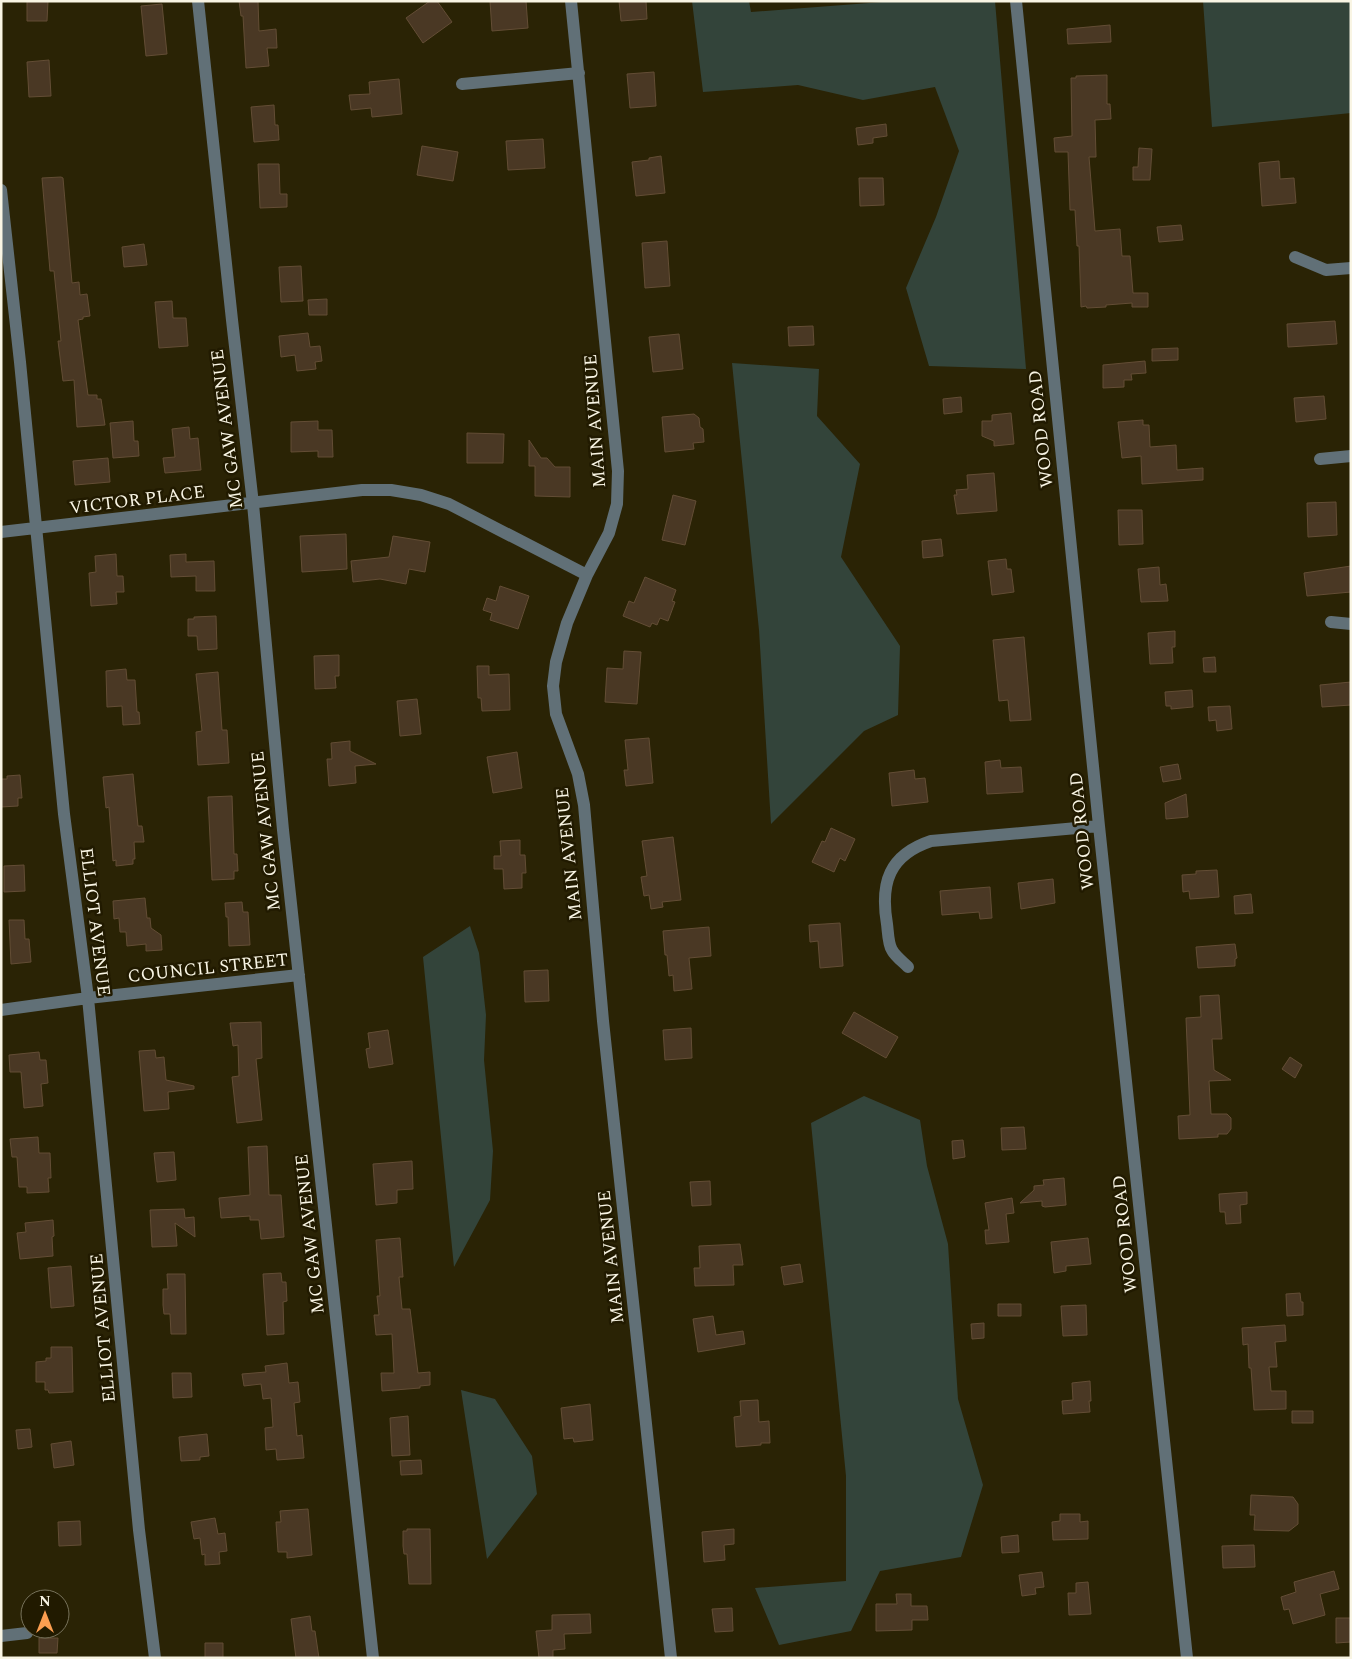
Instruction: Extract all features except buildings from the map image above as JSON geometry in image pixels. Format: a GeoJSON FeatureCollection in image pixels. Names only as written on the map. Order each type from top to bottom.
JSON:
{"type":"FeatureCollection","features":[{"type":"Feature","properties":{"kind":"street","name":"MC GAW AVENUE"},"geometry":{"type":"LineString","coordinates":[[198,1],[232,320],[254,504],[264,629],[299,975],[373,1658]]}},
{"type":"Feature","properties":{"kind":"street","name":"MAIN AVENUE"},"geometry":{"type":"LineString","coordinates":[[571,1],[618,471],[617,504],[609,532],[587,575],[562,642],[556,662],[553,686],[556,714],[578,774],[584,805],[604,1031],[670,1658]]}},
{"type":"Feature","properties":{"kind":"street","name":"WOOD ROAD"},"geometry":{"type":"LineString","coordinates":[[1016,1],[1099,826],[1187,1658]]}},
{"type":"Feature","properties":{"kind":"street"},"geometry":{"type":"LineString","coordinates":[[462,84],[579,73]]}},
{"type":"Feature","properties":{"kind":"street","name":"ELLIOT AVENUE"},"geometry":{"type":"LineString","coordinates":[[1,190],[64,814],[88,998],[139,1530],[156,1658]]}},
{"type":"Feature","properties":{"kind":"street"},"geometry":{"type":"LineString","coordinates":[[1295,257],[1326,270],[1351,268]]}},
{"type":"Feature","properties":{"kind":"street"},"geometry":{"type":"LineString","coordinates":[[1320,459],[1351,456]]}},
{"type":"Feature","properties":{"kind":"street","name":"VICTOR PLACE"},"geometry":{"type":"LineString","coordinates":[[1,532],[362,490],[391,490],[421,495],[449,504],[587,575]]}},
{"type":"Feature","properties":{"kind":"street"},"geometry":{"type":"LineString","coordinates":[[1331,622],[1351,624]]}},
{"type":"Feature","properties":{"kind":"street"},"geometry":{"type":"LineString","coordinates":[[908,967],[892,950],[884,905],[890,871],[899,858],[919,845],[931,841],[1099,826]]}},
{"type":"Feature","properties":{"kind":"street","name":"COUNCIL STREET"},"geometry":{"type":"LineString","coordinates":[[1,1010],[88,998],[299,975]]}},
{"type":"Feature","properties":{"kind":"street"},"geometry":{"type":"LineString","coordinates":[[1,1636],[20,1634]]}},
{"type":"Feature","properties":{"kind":"green space"},"geometry":{"type":"Polygon","coordinates":[[[692,1],[749,1],[751,12],[895,1],[995,1],[1026,369],[929,366],[906,288],[936,217],[959,151],[935,87],[863,100],[798,85],[703,92],[692,1]]]}},
{"type":"Feature","properties":{"kind":"green space"},"geometry":{"type":"Polygon","coordinates":[[[1203,1],[1351,1],[1351,113],[1212,127],[1203,1]]]}},
{"type":"Feature","properties":{"kind":"green space"},"geometry":{"type":"Polygon","coordinates":[[[732,363],[819,369],[817,416],[860,464],[841,557],[900,646],[898,715],[864,731],[771,824],[759,630],[732,363]]]}},
{"type":"Feature","properties":{"kind":"green space"},"geometry":{"type":"Polygon","coordinates":[[[470,926],[479,953],[486,1015],[484,1060],[493,1151],[490,1200],[454,1267],[423,957],[470,926]]]}},
{"type":"Feature","properties":{"kind":"green space"},"geometry":{"type":"Polygon","coordinates":[[[864,1096],[920,1120],[927,1166],[948,1244],[958,1399],[983,1485],[961,1557],[880,1571],[851,1631],[779,1645],[755,1588],[846,1581],[846,1476],[811,1123],[864,1096]]]}},
{"type":"Feature","properties":{"kind":"green space"},"geometry":{"type":"Polygon","coordinates":[[[461,1390],[495,1399],[532,1456],[537,1494],[487,1559],[461,1390]]]}}]}
